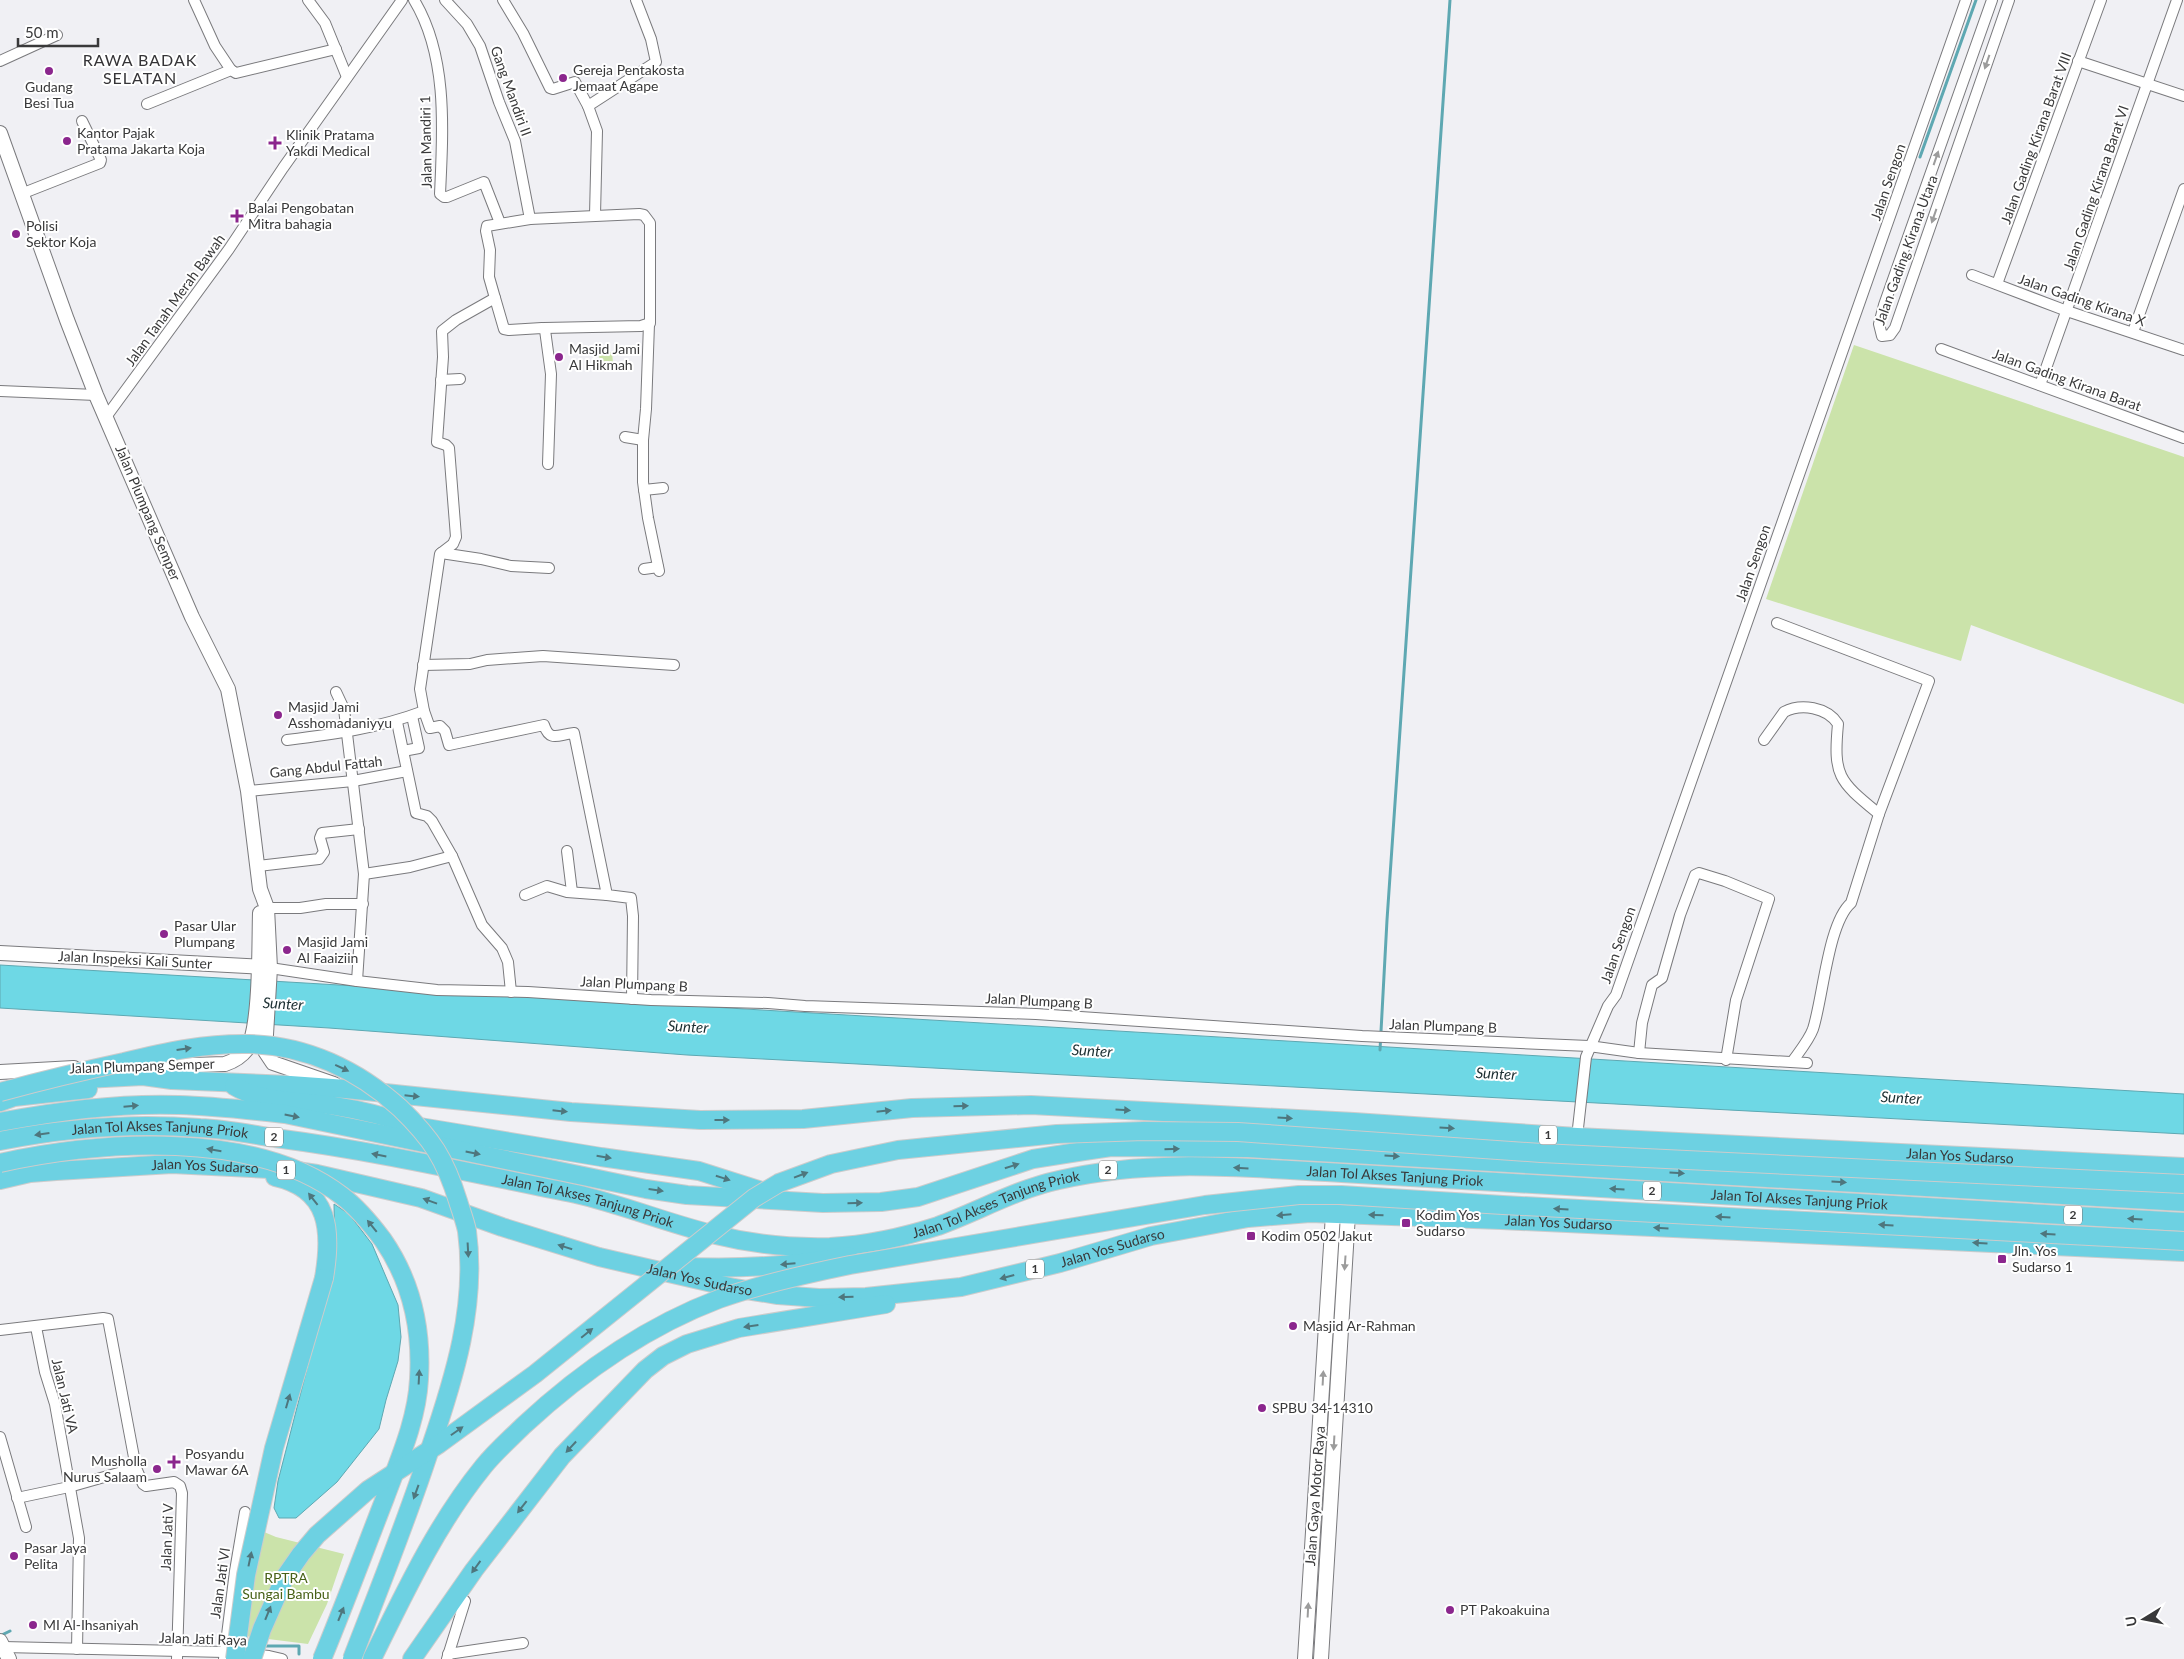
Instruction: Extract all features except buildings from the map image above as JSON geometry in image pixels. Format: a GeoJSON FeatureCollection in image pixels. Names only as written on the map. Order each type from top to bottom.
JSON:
{"type":"FeatureCollection","features":[{"type":"Feature","properties":{"kind":"highway"},"geometry":{"type":"LineString","coordinates":[[0,1092],[182,1048],[248,1044],[281,1046],[318,1056],[356,1074],[391,1100],[416,1124],[439,1153],[451,1178],[467,1229],[469,1284],[464,1327],[455,1374],[420,1481],[352,1659]]}},
{"type":"Feature","properties":{"kind":"highway","name":"Jalan Yos Sudarso"},"geometry":{"type":"LineString","coordinates":[[0,1083],[143,1076],[346,1089],[571,1112],[700,1120],[803,1119],[912,1108],[1031,1105],[1577,1137],[2184,1166]]}},
{"type":"Feature","properties":{"kind":"highway"},"geometry":{"type":"LineString","coordinates":[[0,1102],[14,1097],[132,1085],[155,1078]]}},
{"type":"Feature","properties":{"kind":"highway"},"geometry":{"type":"LineString","coordinates":[[229,1083],[258,1098],[334,1106],[390,1118],[414,1126],[601,1157],[699,1170],[789,1200]]}},
{"type":"Feature","properties":{"kind":"highway","name":"Jalan Tol Akses Tanjung Priok"},"geometry":{"type":"LineString","coordinates":[[0,1122],[59,1112],[143,1105],[179,1104],[285,1114],[646,1189],[693,1195],[851,1203],[915,1198],[1033,1159],[1111,1147],[1248,1148],[2184,1202]]}},
{"type":"Feature","properties":{"kind":"highway","name":"Jalan Tol Akses Tanjung Priok"},"geometry":{"type":"LineString","coordinates":[[0,1141],[84,1130],[137,1127],[200,1128],[326,1145],[576,1194],[608,1201],[714,1235],[752,1242],[829,1247],[885,1239],[937,1226],[1003,1198],[1058,1180],[1107,1170],[1147,1166],[1342,1173],[2184,1222]]}},
{"type":"Feature","properties":{"kind":"highway"},"geometry":{"type":"LineString","coordinates":[[252,1659],[274,1600],[301,1554],[317,1535],[368,1490],[439,1444],[524,1383],[754,1198],[779,1183],[840,1162],[906,1148],[1057,1134],[1144,1131],[1238,1132],[1541,1153],[2184,1184]]}},
{"type":"Feature","properties":{"kind":"highway"},"geometry":{"type":"LineString","coordinates":[[0,1163],[95,1148],[179,1146],[265,1159],[309,1176],[342,1196],[371,1224],[390,1251],[404,1278],[416,1310],[420,1342],[417,1396],[404,1447],[322,1659]]}},
{"type":"Feature","properties":{"kind":"highway"},"geometry":{"type":"LineString","coordinates":[[0,1153],[15,1166],[30,1173]]}},
{"type":"Feature","properties":{"kind":"highway","name":"Jalan Yos Sudarso"},"geometry":{"type":"LineString","coordinates":[[4,1180],[30,1173],[172,1164],[290,1170],[316,1174],[421,1198],[502,1227],[599,1257],[734,1288],[778,1295],[819,1298],[866,1296],[961,1287],[1060,1263],[1151,1236],[1185,1229],[1253,1218],[1341,1214],[2184,1252]]}},
{"type":"Feature","properties":{"kind":"highway"},"geometry":{"type":"LineString","coordinates":[[4,1180],[18,1182],[182,1172],[268,1176],[296,1182],[315,1200],[325,1222],[329,1237],[324,1278],[274,1448],[246,1575],[225,1652]]}},
{"type":"Feature","properties":{"kind":"highway"},"geometry":{"type":"LineString","coordinates":[[372,1659],[416,1570],[460,1499],[484,1465],[543,1408],[596,1365],[677,1317],[719,1299],[806,1274],[1205,1205],[1300,1195],[1340,1195],[1532,1207],[2184,1241]]}},
{"type":"Feature","properties":{"kind":"highway"},"geometry":{"type":"LineString","coordinates":[[599,1257],[682,1266],[779,1264],[848,1256],[885,1239]]}},
{"type":"Feature","properties":{"kind":"highway"},"geometry":{"type":"LineString","coordinates":[[412,1659],[474,1570],[539,1485],[582,1434],[645,1370],[663,1356],[687,1344],[739,1328],[863,1309],[961,1287]]}},
{"type":"Feature","properties":{"kind":"main road","name":"Jalan Plumpang Semper"},"geometry":{"type":"LineString","coordinates":[[1,140],[66,320],[96,395],[192,617],[228,689],[248,790],[258,866],[266,904],[260,906],[264,970],[265,1051],[272,1062],[346,1089]]}},
{"type":"Feature","properties":{"kind":"main road","name":"Jalan Inspeksi Kali Sunter"},"geometry":{"type":"LineString","coordinates":[[0,952],[264,970]]}},
{"type":"Feature","properties":{"kind":"main road","name":"Jalan Plumpang Semper"},"geometry":{"type":"LineString","coordinates":[[0,1072],[225,1064],[236,1060],[248,1047],[264,970]]}},
{"type":"Feature","properties":{"kind":"main road","name":"Jalan Gaya Motor Raya"},"geometry":{"type":"LineString","coordinates":[[1305,1659],[1326,1316],[1341,1214]]}},
{"type":"Feature","properties":{"kind":"main road","name":"Jalan Gaya Motor Raya"},"geometry":{"type":"LineString","coordinates":[[1321,1659],[1341,1317],[1341,1214]]}},
{"type":"Feature","properties":{"kind":"main road"},"geometry":{"type":"LineString","coordinates":[[1326,1316],[1341,1317]]}},
{"type":"Feature","properties":{"kind":"street"},"geometry":{"type":"LineString","coordinates":[[194,0],[215,46],[231,70],[236,73],[336,49]]}},
{"type":"Feature","properties":{"kind":"street"},"geometry":{"type":"LineString","coordinates":[[308,0],[324,23],[347,77]]}},
{"type":"Feature","properties":{"kind":"street","name":"Jalan Tanah Merah Bawah"},"geometry":{"type":"LineString","coordinates":[[106,417],[229,249],[402,0]]}},
{"type":"Feature","properties":{"kind":"street","name":"Jalan Mandiri 1"},"geometry":{"type":"LineString","coordinates":[[414,0],[424,16],[430,34],[439,86],[442,140],[440,194],[447,197],[484,182],[500,224]]}},
{"type":"Feature","properties":{"kind":"street","name":"Gang Mandiri II"},"geometry":{"type":"LineString","coordinates":[[445,0],[467,24],[480,46],[499,102],[516,141],[530,219]]}},
{"type":"Feature","properties":{"kind":"street"},"geometry":{"type":"LineString","coordinates":[[503,0],[523,33],[550,88],[553,90],[575,82],[588,106],[597,131],[595,215]]}},
{"type":"Feature","properties":{"kind":"street"},"geometry":{"type":"LineString","coordinates":[[588,106],[656,62],[651,39],[636,0]]}},
{"type":"Feature","properties":{"kind":"street","name":"Jalan Sengon"},"geometry":{"type":"LineString","coordinates":[[1577,1137],[1578,1113],[1589,1046],[1616,995],[1966,0]]}},
{"type":"Feature","properties":{"kind":"street","name":"Jalan Gading Kirana Utara"},"geometry":{"type":"LineString","coordinates":[[1992,0],[1881,317],[1880,331],[1882,336],[1890,335],[1895,328],[1997,32],[2010,0]]}},
{"type":"Feature","properties":{"kind":"street","name":"Jalan Gading Kirana Barat VIII"},"geometry":{"type":"LineString","coordinates":[[1998,284],[2101,0]]}},
{"type":"Feature","properties":{"kind":"street","name":"Jalan Gading Kirana Barat VI"},"geometry":{"type":"LineString","coordinates":[[2040,384],[2177,0]]}},
{"type":"Feature","properties":{"kind":"street"},"geometry":{"type":"LineString","coordinates":[[1982,26],[1997,32]]}},
{"type":"Feature","properties":{"kind":"street"},"geometry":{"type":"LineString","coordinates":[[0,61],[57,35]]}},
{"type":"Feature","properties":{"kind":"street"},"geometry":{"type":"LineString","coordinates":[[2078,62],[2184,96]]}},
{"type":"Feature","properties":{"kind":"street"},"geometry":{"type":"LineString","coordinates":[[147,104],[231,70]]}},
{"type":"Feature","properties":{"kind":"street"},"geometry":{"type":"LineString","coordinates":[[21,194],[100,163],[101,160],[82,121]]}},
{"type":"Feature","properties":{"kind":"street"},"geometry":{"type":"LineString","coordinates":[[2133,332],[2184,189]]}},
{"type":"Feature","properties":{"kind":"street"},"geometry":{"type":"LineString","coordinates":[[644,570],[659,569],[653,550],[644,490],[643,440],[649,324],[652,320],[650,223],[644,215],[595,215],[530,219],[487,226],[486,231],[490,250],[489,277],[504,329],[641,326],[649,324]]}},
{"type":"Feature","properties":{"kind":"street"},"geometry":{"type":"LineString","coordinates":[[1902,256],[1918,261]]}},
{"type":"Feature","properties":{"kind":"street","name":"Jalan Gading Kirana X"},"geometry":{"type":"LineString","coordinates":[[1972,275],[2067,311],[2184,350]]}},
{"type":"Feature","properties":{"kind":"street"},"geometry":{"type":"LineString","coordinates":[[495,298],[456,320],[442,331],[441,380],[436,442],[449,448],[456,537],[453,544],[441,553],[420,688],[424,711],[430,728],[440,726],[445,731],[449,745],[544,725],[547,733],[552,736],[574,733],[607,895]]}},
{"type":"Feature","properties":{"kind":"street"},"geometry":{"type":"LineString","coordinates":[[543,328],[551,374],[548,464]]}},
{"type":"Feature","properties":{"kind":"street","name":"Jalan Gading Kirana Barat"},"geometry":{"type":"LineString","coordinates":[[1941,349],[2184,438]]}},
{"type":"Feature","properties":{"kind":"street"},"geometry":{"type":"LineString","coordinates":[[441,380],[460,379]]}},
{"type":"Feature","properties":{"kind":"street"},"geometry":{"type":"LineString","coordinates":[[0,391],[96,395]]}},
{"type":"Feature","properties":{"kind":"street"},"geometry":{"type":"LineString","coordinates":[[625,437],[643,440]]}},
{"type":"Feature","properties":{"kind":"street"},"geometry":{"type":"LineString","coordinates":[[644,490],[662,488]]}},
{"type":"Feature","properties":{"kind":"street"},"geometry":{"type":"LineString","coordinates":[[441,553],[511,566],[549,568]]}},
{"type":"Feature","properties":{"kind":"street"},"geometry":{"type":"LineString","coordinates":[[1777,623],[1929,681],[1879,814],[1851,903],[1841,914],[1826,967],[1813,1030],[1792,1062]]}},
{"type":"Feature","properties":{"kind":"street"},"geometry":{"type":"LineString","coordinates":[[423,665],[470,664],[487,660],[543,656],[674,665]]}},
{"type":"Feature","properties":{"kind":"street"},"geometry":{"type":"LineString","coordinates":[[336,692],[344,709],[348,732],[364,874],[357,981]]}},
{"type":"Feature","properties":{"kind":"street"},"geometry":{"type":"LineString","coordinates":[[1764,740],[1788,709],[1818,709],[1827,712],[1838,724],[1836,765],[1839,772],[1848,787],[1879,814]]}},
{"type":"Feature","properties":{"kind":"street"},"geometry":{"type":"LineString","coordinates":[[287,740],[348,732],[397,722],[405,716],[412,716],[424,711]]}},
{"type":"Feature","properties":{"kind":"street"},"geometry":{"type":"LineString","coordinates":[[403,751],[419,748],[412,716]]}},
{"type":"Feature","properties":{"kind":"street"},"geometry":{"type":"LineString","coordinates":[[397,722],[416,813],[427,816],[432,821],[452,856],[482,925],[502,948],[508,962],[510,992]]}},
{"type":"Feature","properties":{"kind":"street","name":"Gang Abdul Fattah"},"geometry":{"type":"LineString","coordinates":[[248,790],[353,781],[407,771]]}},
{"type":"Feature","properties":{"kind":"street"},"geometry":{"type":"LineString","coordinates":[[258,866],[319,859],[324,852],[320,838],[322,833],[359,829]]}},
{"type":"Feature","properties":{"kind":"street"},"geometry":{"type":"LineString","coordinates":[[567,851],[572,892]]}},
{"type":"Feature","properties":{"kind":"street"},"geometry":{"type":"LineString","coordinates":[[364,874],[410,867],[452,856]]}},
{"type":"Feature","properties":{"kind":"street"},"geometry":{"type":"LineString","coordinates":[[1639,1053],[1642,1023],[1652,985],[1662,978],[1680,915],[1696,875],[1699,873],[1725,881],[1769,899],[1736,1000],[1726,1060]]}},
{"type":"Feature","properties":{"kind":"street"},"geometry":{"type":"LineString","coordinates":[[525,895],[547,886],[572,892],[631,898],[633,916],[632,999]]}},
{"type":"Feature","properties":{"kind":"street"},"geometry":{"type":"LineString","coordinates":[[266,904],[300,908],[326,904],[363,904]]}},
{"type":"Feature","properties":{"kind":"street","name":"Jalan Plumpang B"},"geometry":{"type":"LineString","coordinates":[[264,970],[437,990],[1036,1014],[1392,1038],[1589,1046],[1639,1053],[1726,1060],[1807,1063]]}},
{"type":"Feature","properties":{"kind":"street","name":"Jalan Jati V"},"geometry":{"type":"LineString","coordinates":[[36,1327],[103,1318],[108,1320],[136,1468],[143,1484],[146,1486],[174,1482],[180,1486],[182,1493],[177,1651]]}},
{"type":"Feature","properties":{"kind":"street"},"geometry":{"type":"LineString","coordinates":[[0,1330],[36,1327]]}},
{"type":"Feature","properties":{"kind":"street","name":"Jalan Jati VA"},"geometry":{"type":"LineString","coordinates":[[36,1327],[45,1372],[55,1404],[79,1538],[78,1645]]}},
{"type":"Feature","properties":{"kind":"street"},"geometry":{"type":"LineString","coordinates":[[0,1437],[26,1527]]}},
{"type":"Feature","properties":{"kind":"street"},"geometry":{"type":"LineString","coordinates":[[17,1498],[69,1487],[136,1468]]}},
{"type":"Feature","properties":{"kind":"street","name":"Jalan Jati VI"},"geometry":{"type":"LineString","coordinates":[[225,1652],[235,1571],[245,1512]]}},
{"type":"Feature","properties":{"kind":"street"},"geometry":{"type":"LineString","coordinates":[[447,1657],[466,1601]]}},
{"type":"Feature","properties":{"kind":"street"},"geometry":{"type":"LineString","coordinates":[[447,1657],[523,1642]]}},
{"type":"Feature","properties":{"kind":"street","name":"Jalan Jati Raya"},"geometry":{"type":"LineString","coordinates":[[3,1648],[78,1645],[225,1652],[282,1659]]}},
{"type":"Feature","properties":{"kind":"street"},"geometry":{"type":"LineString","coordinates":[[491,1647],[494,1659]]}},
{"type":"Feature","properties":{"kind":"green space"},"geometry":{"type":"Polygon","coordinates":[[[1854,345],[2184,457],[2184,704],[1971,625],[1961,661],[1766,599],[1854,345]]]}},
{"type":"Feature","properties":{"kind":"green space"},"geometry":{"type":"Polygon","coordinates":[[[612,352],[613,363],[600,365],[599,354],[612,352]]]}},
{"type":"Feature","properties":{"kind":"green space","name":"RPTRA Sungai Bambu"},"geometry":{"type":"Polygon","coordinates":[[[252,1527],[276,1537],[344,1554],[327,1604],[308,1644],[228,1634],[252,1527]]]}},
{"type":"Feature","properties":{"kind":"water","name":"Sunter"},"geometry":{"type":"Polygon","coordinates":[[[0,965],[2184,1094],[2184,1134],[687,1055],[329,1028],[0,1008],[0,965]]]}},
{"type":"Feature","properties":{"kind":"water"},"geometry":{"type":"Polygon","coordinates":[[[334,1204],[349,1214],[372,1244],[398,1305],[401,1337],[398,1361],[379,1429],[337,1482],[296,1518],[279,1518],[274,1508],[278,1481],[335,1260],[334,1204]]]}},
{"type":"Feature","properties":{"kind":"waterway"},"geometry":{"type":"LineString","coordinates":[[1380,1050],[1387,920],[1450,0]]}},
{"type":"Feature","properties":{"kind":"waterway"},"geometry":{"type":"LineString","coordinates":[[1920,157],[1976,0]]}},
{"type":"Feature","properties":{"kind":"waterway"},"geometry":{"type":"LineString","coordinates":[[0,1636],[10,1631]]}},
{"type":"Feature","properties":{"kind":"waterway"},"geometry":{"type":"LineString","coordinates":[[262,1646],[299,1646],[299,1654]]}},
{"type":"Feature","properties":{"kind":"place","name":"Gudang Besi Tua"},"geometry":{"type":"Point","coordinates":[49,71]}},
{"type":"Feature","properties":{"kind":"place","name":"Gereja Pentakosta Jemaat Agape"},"geometry":{"type":"Point","coordinates":[563,78]}},
{"type":"Feature","properties":{"kind":"place","name":"Kantor Pajak Pratama Jakarta Koja"},"geometry":{"type":"Point","coordinates":[67,141]}},
{"type":"Feature","properties":{"kind":"place","name":"Klinik Pratama Yakdi Medical"},"geometry":{"type":"Point","coordinates":[275,143]}},
{"type":"Feature","properties":{"kind":"place","name":"Balai Pengobatan Mitra bahagia"},"geometry":{"type":"Point","coordinates":[237,216]}},
{"type":"Feature","properties":{"kind":"place","name":"Polisi Sektor Koja"},"geometry":{"type":"Point","coordinates":[16,234]}},
{"type":"Feature","properties":{"kind":"place","name":"Masjid Jami Al Hikmah"},"geometry":{"type":"Point","coordinates":[559,357]}},
{"type":"Feature","properties":{"kind":"place","name":"Masjid Jami Asshomadaniyyu"},"geometry":{"type":"Point","coordinates":[278,715]}},
{"type":"Feature","properties":{"kind":"place","name":"Pasar Ular Plumpang"},"geometry":{"type":"Point","coordinates":[164,934]}},
{"type":"Feature","properties":{"kind":"place","name":"Masjid Jami Al Faaiziin"},"geometry":{"type":"Point","coordinates":[287,950]}},
{"type":"Feature","properties":{"kind":"place","name":"Kodim Yos Sudarso"},"geometry":{"type":"Point","coordinates":[1406,1223]}},
{"type":"Feature","properties":{"kind":"place","name":"Kodim 0502 Jakut"},"geometry":{"type":"Point","coordinates":[1251,1236]}},
{"type":"Feature","properties":{"kind":"place","name":"Jln. Yos Sudarso 1"},"geometry":{"type":"Point","coordinates":[2002,1259]}},
{"type":"Feature","properties":{"kind":"place","name":"Masjid Ar-Rahman"},"geometry":{"type":"Point","coordinates":[1293,1326]}},
{"type":"Feature","properties":{"kind":"place","name":"SPBU 34-14310"},"geometry":{"type":"Point","coordinates":[1262,1408]}},
{"type":"Feature","properties":{"kind":"place","name":"Posyandu Mawar 6A"},"geometry":{"type":"Point","coordinates":[174,1462]}},
{"type":"Feature","properties":{"kind":"place","name":"Musholla Nurus Salaam"},"geometry":{"type":"Point","coordinates":[157,1469]}},
{"type":"Feature","properties":{"kind":"place","name":"Pasar Jaya Pelita"},"geometry":{"type":"Point","coordinates":[14,1556]}},
{"type":"Feature","properties":{"kind":"place","name":"PT Pakoakuina"},"geometry":{"type":"Point","coordinates":[1450,1610]}},
{"type":"Feature","properties":{"kind":"place","name":"MI Al-Ihsaniyah"},"geometry":{"type":"Point","coordinates":[33,1625]}},
{"type":"Feature","properties":{"kind":"district","name":"RAWA BADAK SELATAN"},"geometry":{"type":"Point","coordinates":[140,69]}}]}
